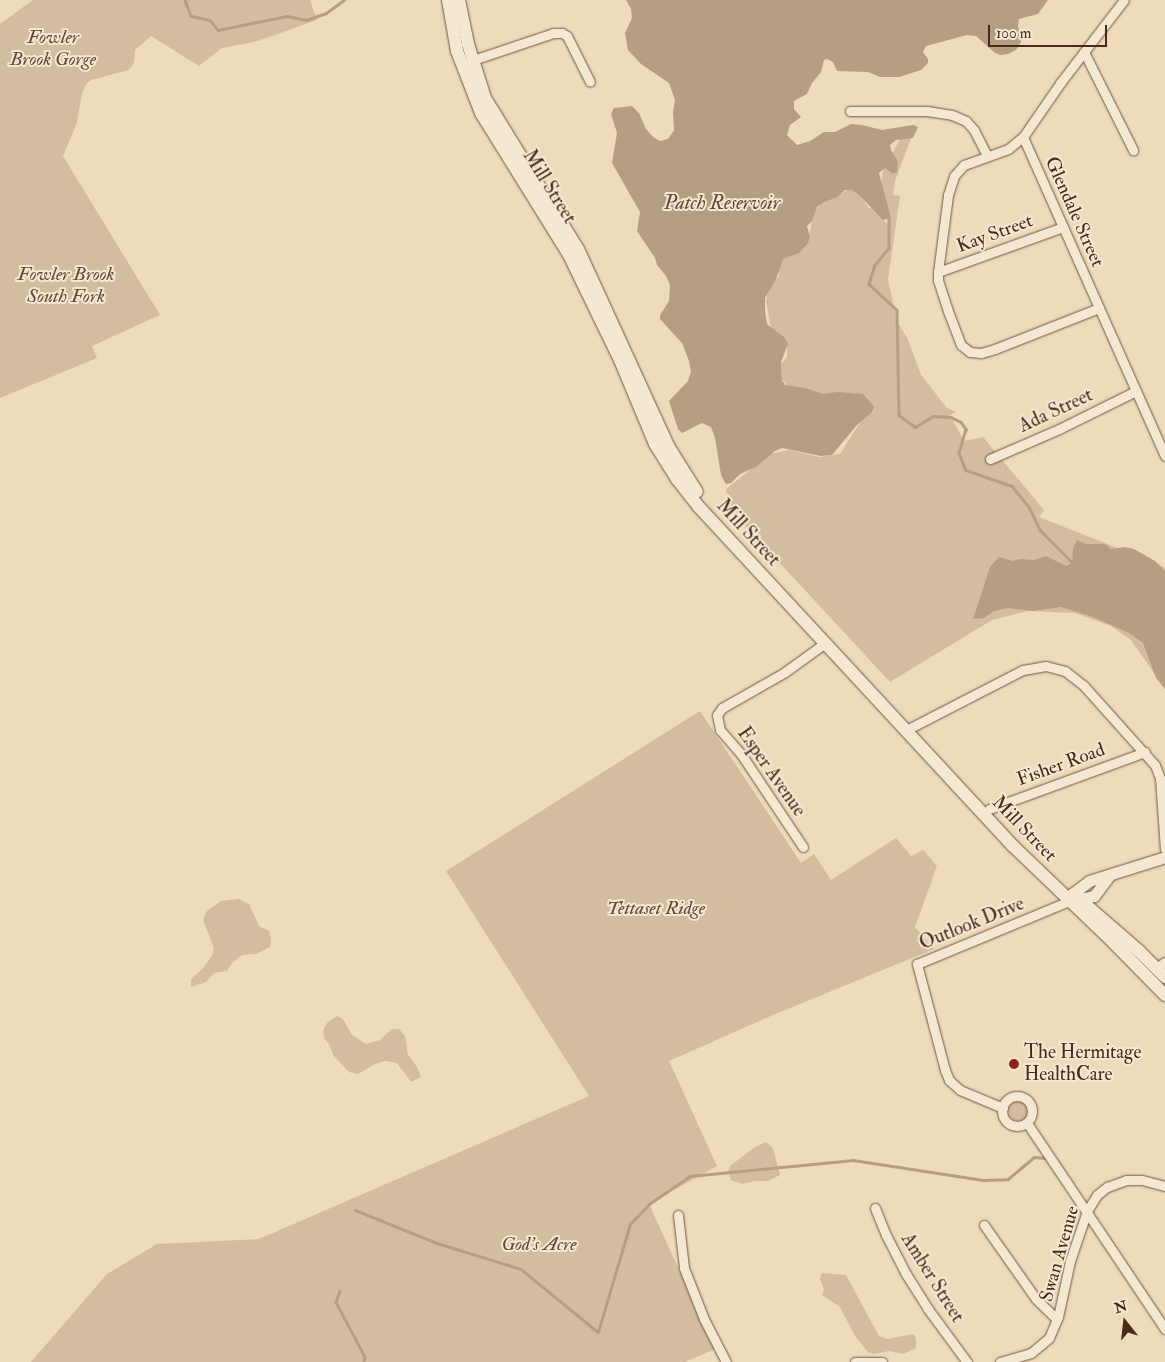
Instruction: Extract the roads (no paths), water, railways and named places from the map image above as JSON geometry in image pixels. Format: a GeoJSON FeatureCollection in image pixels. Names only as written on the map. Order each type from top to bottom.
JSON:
{"type":"FeatureCollection","features":[{"type":"Feature","properties":{"kind":"main road","name":"Mill Street"},"geometry":{"type":"LineString","coordinates":[[448,0],[457,51],[481,113],[569,255],[644,407],[694,489],[989,809],[1165,995]]}},
{"type":"Feature","properties":{"kind":"main road","name":"Mill Street"},"geometry":{"type":"LineString","coordinates":[[459,0],[463,25],[480,88],[489,107],[578,249],[644,407],[655,444],[682,486],[699,507],[1013,846],[1073,898],[1162,969]]}},
{"type":"Feature","properties":{"kind":"street"},"geometry":{"type":"LineString","coordinates":[[1099,308],[995,349],[976,354],[965,350],[961,345],[938,281],[938,272],[948,195],[954,176],[964,165],[987,155],[1008,149],[1023,138],[1084,52],[1124,0]]}},
{"type":"Feature","properties":{"kind":"street"},"geometry":{"type":"LineString","coordinates":[[472,60],[553,33],[562,33],[567,36],[590,82]]}},
{"type":"Feature","properties":{"kind":"street"},"geometry":{"type":"LineString","coordinates":[[1084,52],[1133,150]]}},
{"type":"Feature","properties":{"kind":"street"},"geometry":{"type":"LineString","coordinates":[[850,111],[927,111],[952,115],[966,121],[974,130],[987,155]]}},
{"type":"Feature","properties":{"kind":"street","name":"Glendale Street"},"geometry":{"type":"LineString","coordinates":[[1023,138],[1099,308],[1109,326],[1165,456]]}},
{"type":"Feature","properties":{"kind":"street","name":"Kay Street"},"geometry":{"type":"LineString","coordinates":[[938,272],[1063,227]]}},
{"type":"Feature","properties":{"kind":"street","name":"Ada Street"},"geometry":{"type":"LineString","coordinates":[[990,460],[1136,391]]}},
{"type":"Feature","properties":{"kind":"street","name":"Esper Avenue"},"geometry":{"type":"LineString","coordinates":[[803,847],[741,754],[720,730],[717,715],[722,708],[785,672],[825,643]]}},
{"type":"Feature","properties":{"kind":"street"},"geometry":{"type":"LineString","coordinates":[[912,726],[1018,671],[1046,666],[1065,671],[1081,682],[1155,765],[1160,778],[1165,849]]}},
{"type":"Feature","properties":{"kind":"street","name":"Fisher Road"},"geometry":{"type":"LineString","coordinates":[[989,809],[1145,752]]}},
{"type":"Feature","properties":{"kind":"street"},"geometry":{"type":"LineString","coordinates":[[1073,898],[1088,881],[1165,857]]}},
{"type":"Feature","properties":{"kind":"street"},"geometry":{"type":"LineString","coordinates":[[1073,898],[1094,896],[1109,876]]}},
{"type":"Feature","properties":{"kind":"street","name":"Outlook Drive"},"geometry":{"type":"LineString","coordinates":[[1003,1108],[960,1090],[950,1080],[944,1070],[917,964],[1073,898]]}},
{"type":"Feature","properties":{"kind":"street"},"geometry":{"type":"LineString","coordinates":[[1011,1098],[1025,1098],[1032,1109],[1030,1119],[1027,1123],[1017,1126],[1010,1124],[1003,1116],[1003,1108],[1011,1098]]}},
{"type":"Feature","properties":{"kind":"street"},"geometry":{"type":"LineString","coordinates":[[1027,1123],[1165,1331]]}},
{"type":"Feature","properties":{"kind":"street","name":"Swan Avenue"},"geometry":{"type":"LineString","coordinates":[[1000,1362],[1019,1358],[1037,1350],[1049,1338],[1057,1320],[1070,1261],[1086,1211],[1097,1195],[1113,1184],[1136,1180],[1165,1186]]}},
{"type":"Feature","properties":{"kind":"street","name":"Amber Street"},"geometry":{"type":"LineString","coordinates":[[875,1208],[886,1235],[906,1274],[928,1309],[967,1362]]}},
{"type":"Feature","properties":{"kind":"street"},"geometry":{"type":"LineString","coordinates":[[678,1215],[684,1268],[704,1320],[726,1362]]}},
{"type":"Feature","properties":{"kind":"street"},"geometry":{"type":"LineString","coordinates":[[984,1225],[1036,1299],[1057,1320]]}},
{"type":"Feature","properties":{"kind":"street"},"geometry":{"type":"LineString","coordinates":[[855,1362],[882,1362]]}},
{"type":"Feature","properties":{"kind":"water","name":"Patch Reservoir"},"geometry":{"type":"Polygon","coordinates":[[[626,0],[1048,0],[1038,14],[1019,19],[1018,26],[1021,42],[1016,50],[1008,54],[1001,55],[995,53],[976,36],[967,35],[926,46],[923,52],[928,59],[928,63],[921,70],[899,77],[880,77],[868,72],[837,71],[833,62],[827,59],[824,60],[821,72],[812,83],[807,94],[794,101],[794,109],[801,117],[790,125],[787,135],[797,145],[810,141],[824,132],[835,132],[851,124],[882,130],[913,125],[918,127],[913,138],[896,140],[890,145],[898,162],[897,172],[893,174],[885,168],[879,173],[891,218],[883,220],[857,193],[851,190],[845,190],[837,197],[822,203],[817,207],[812,221],[807,226],[810,237],[808,243],[799,253],[783,259],[776,280],[765,298],[767,324],[785,338],[788,344],[781,362],[782,380],[785,385],[805,388],[823,394],[837,392],[863,394],[874,407],[872,412],[857,425],[832,455],[821,456],[782,448],[775,451],[756,467],[740,474],[731,483],[726,484],[721,475],[715,438],[711,427],[702,423],[682,433],[678,429],[669,401],[688,381],[691,372],[689,361],[682,343],[660,319],[660,315],[669,301],[670,285],[637,231],[640,212],[612,163],[617,133],[611,114],[614,108],[632,106],[639,113],[646,129],[653,137],[660,141],[668,139],[674,130],[673,112],[675,100],[669,83],[641,64],[628,50],[625,33],[632,18],[631,9],[626,0]]]}},
{"type":"Feature","properties":{"kind":"water"},"geometry":{"type":"Polygon","coordinates":[[[1077,540],[1086,544],[1105,544],[1111,549],[1124,547],[1134,549],[1155,561],[1165,571],[1165,689],[1156,678],[1143,643],[1129,633],[1093,617],[1061,607],[1033,611],[1008,608],[994,611],[984,618],[973,619],[990,567],[999,557],[1013,561],[1020,559],[1034,560],[1046,556],[1066,566],[1072,563],[1073,548],[1077,540]]]}},
{"type":"Feature","properties":{"kind":"waterway"},"geometry":{"type":"LineString","coordinates":[[185,0],[191,16],[210,20],[218,30],[287,16],[306,20],[326,13],[344,0]]}},
{"type":"Feature","properties":{"kind":"waterway"},"geometry":{"type":"LineString","coordinates":[[889,218],[889,248],[875,265],[869,284],[897,310],[899,415],[915,427],[933,416],[951,417],[961,422],[966,429],[959,453],[966,470],[1012,486],[1029,507],[1040,530],[1074,564]]}},
{"type":"Feature","properties":{"kind":"waterway"},"geometry":{"type":"LineString","coordinates":[[355,1210],[437,1243],[521,1269],[598,1332],[630,1224],[649,1204],[690,1176],[853,1160],[984,1180],[1008,1179],[1034,1157],[1046,1158]]}},
{"type":"Feature","properties":{"kind":"waterway"},"geometry":{"type":"LineString","coordinates":[[340,1291],[336,1302],[365,1357],[364,1362]]}},
{"type":"Feature","properties":{"kind":"place","name":"The Hermitage HealthCare"},"geometry":{"type":"Point","coordinates":[1014,1064]}},
{"type":"Feature","properties":{"kind":"park label","name":"Fowler Brook Gorge"},"geometry":{"type":"Point","coordinates":[53,49]}},
{"type":"Feature","properties":{"kind":"park label","name":"Fowler Brook South Fork"},"geometry":{"type":"Point","coordinates":[66,286]}},
{"type":"Feature","properties":{"kind":"park label","name":"Tettaset Ridge"},"geometry":{"type":"Point","coordinates":[656,909]}},
{"type":"Feature","properties":{"kind":"park label","name":"God's Acre"},"geometry":{"type":"Point","coordinates":[539,1245]}}]}
